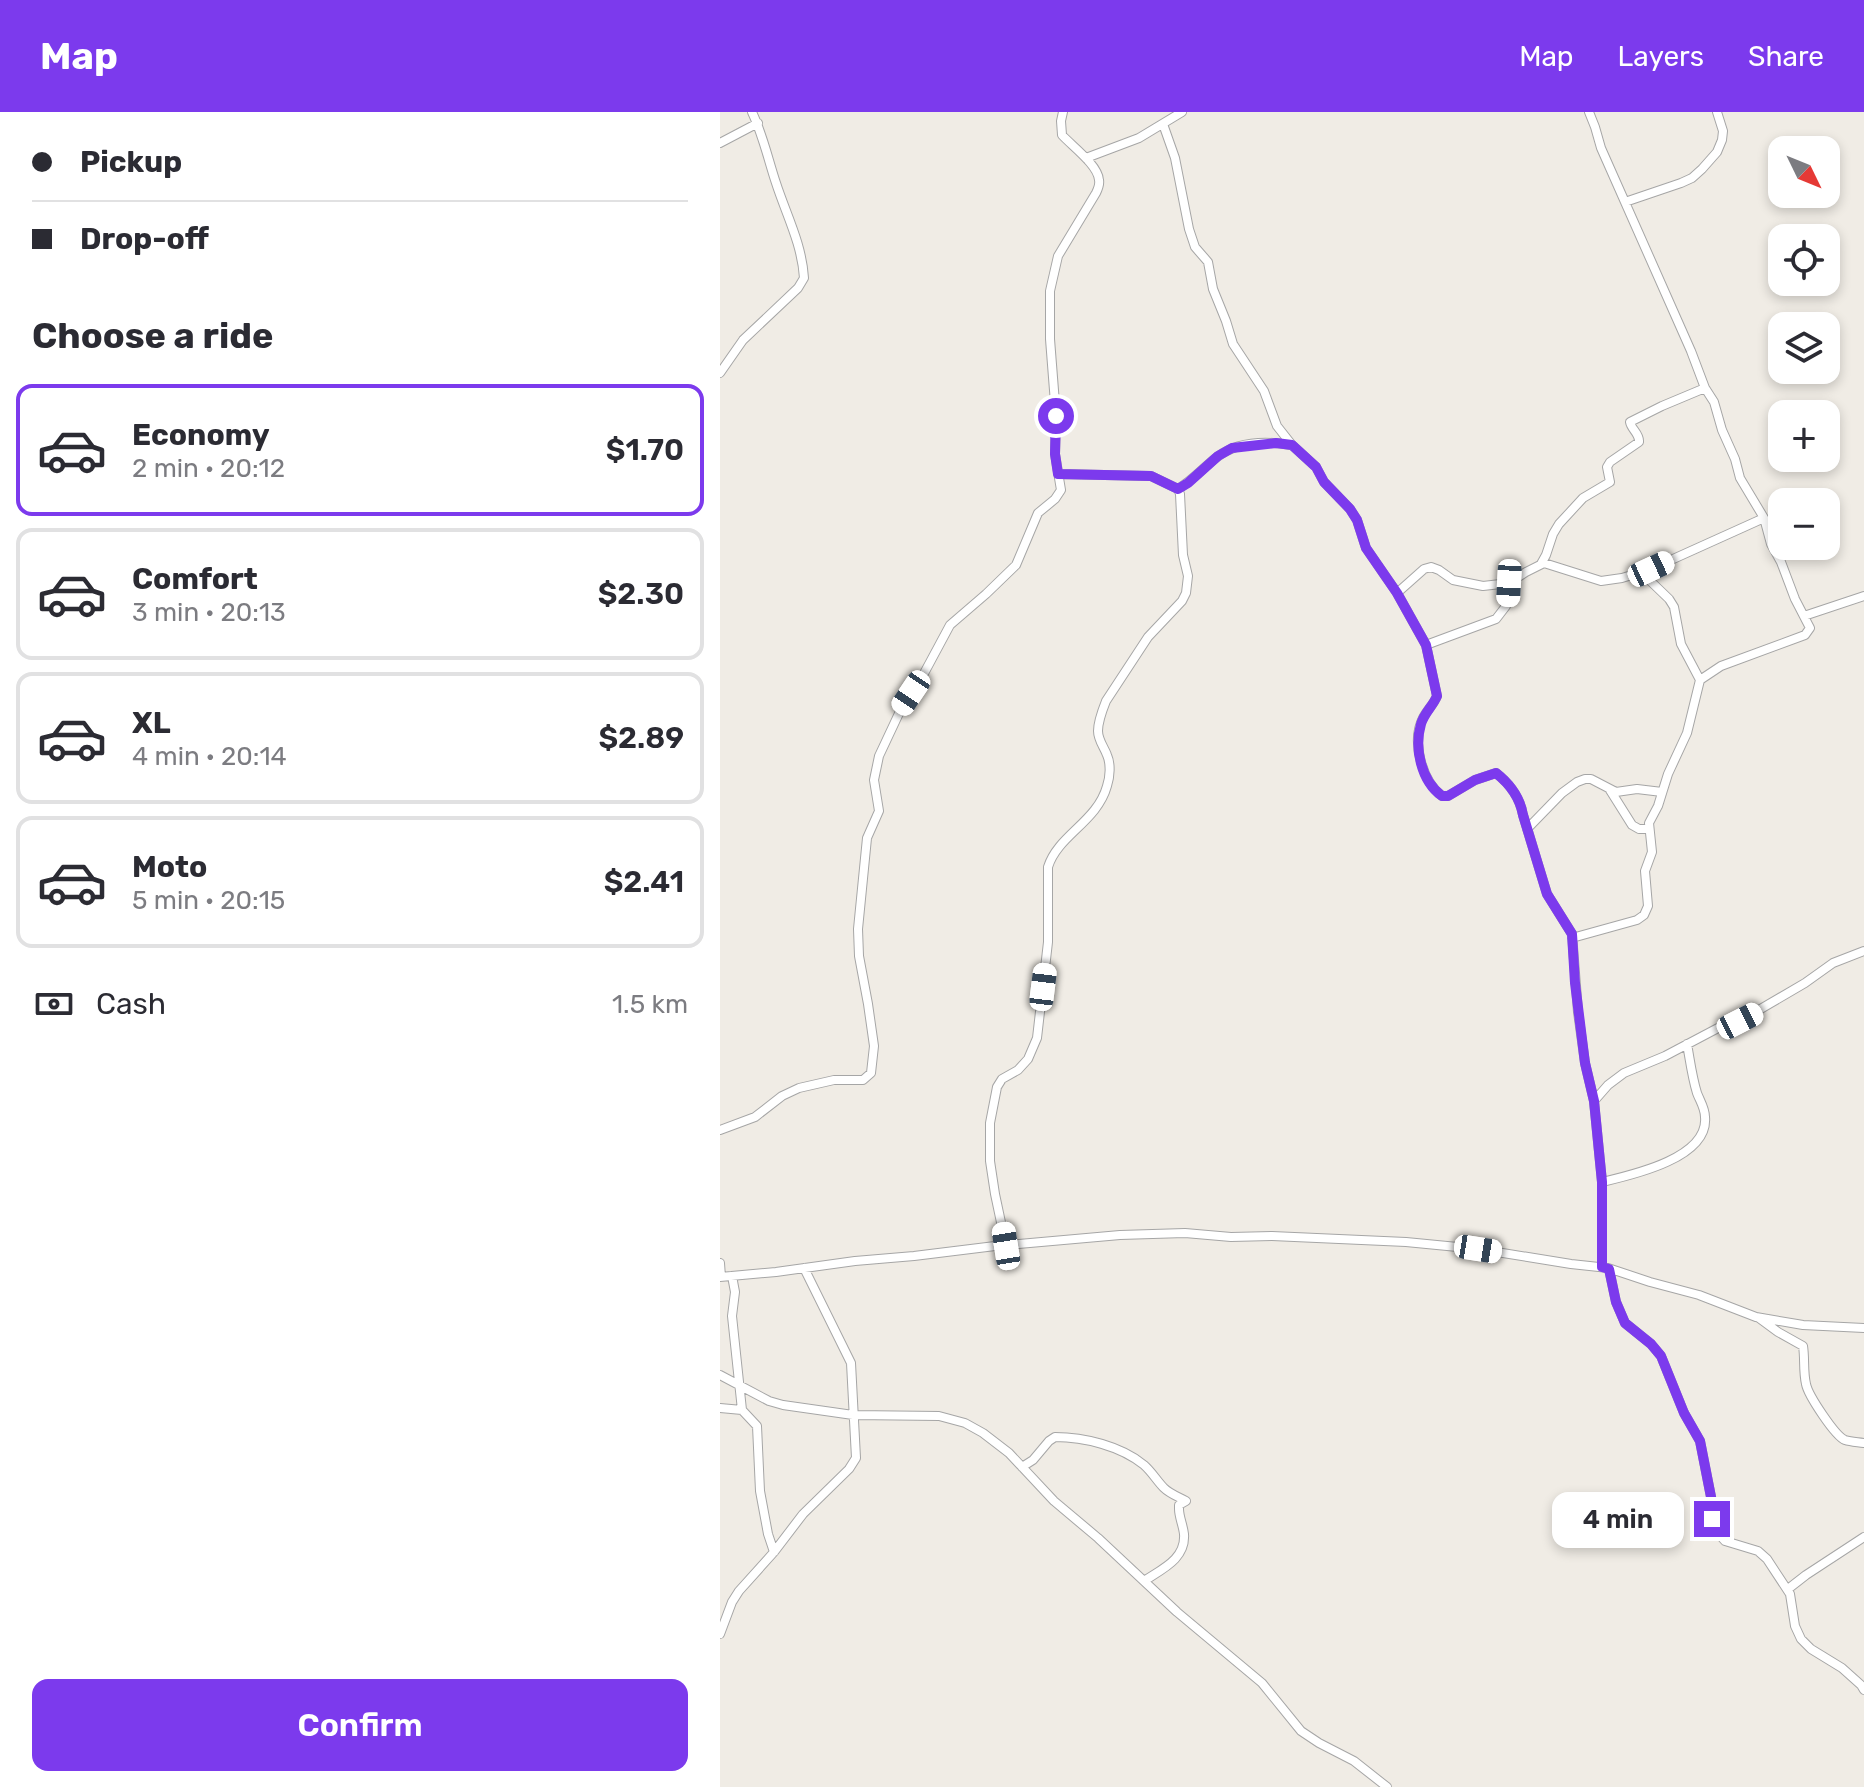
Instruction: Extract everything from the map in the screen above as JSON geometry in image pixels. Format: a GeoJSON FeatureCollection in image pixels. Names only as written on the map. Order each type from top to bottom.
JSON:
{"type":"FeatureCollection","features":[{"type":"Feature","properties":{"kind":"street"},"geometry":{"type":"LineString","coordinates":[[720,373],[736,347],[798,288],[804,278],[799,247],[752,112]]}},
{"type":"Feature","properties":{"kind":"street"},"geometry":{"type":"LineString","coordinates":[[720,1130],[755,1117],[782,1096],[799,1088],[834,1080],[863,1080],[871,1073],[874,1046],[859,956],[858,929],[867,838],[879,811],[874,780],[879,756],[897,717],[950,625],[1016,565],[1038,513],[1060,494],[1055,454],[1050,291],[1058,256],[1100,182],[1086,158],[1060,132],[1063,112]]}},
{"type":"Feature","properties":{"kind":"street"},"geometry":{"type":"LineString","coordinates":[[1086,158],[1139,138],[1182,112]]}},
{"type":"Feature","properties":{"kind":"street"},"geometry":{"type":"LineString","coordinates":[[1589,112],[1601,148],[1705,388],[1714,402],[1740,478],[1764,518],[1771,544],[1810,628],[1805,635],[1721,666],[1700,680]]}},
{"type":"Feature","properties":{"kind":"street"},"geometry":{"type":"LineString","coordinates":[[1625,202],[1681,183],[1702,169],[1717,152],[1722,140],[1723,131],[1717,112]]}},
{"type":"Feature","properties":{"kind":"street"},"geometry":{"type":"LineString","coordinates":[[720,143],[758,123]]}},
{"type":"Feature","properties":{"kind":"street"},"geometry":{"type":"LineString","coordinates":[[1163,124],[1175,158],[1189,229],[1195,247],[1208,262],[1213,289],[1233,344],[1264,391],[1277,426],[1350,509],[1366,548],[1397,593],[1426,645],[1437,696],[1420,728],[1421,765],[1428,779],[1436,791],[1448,796],[1475,780],[1496,773],[1519,798],[1547,894],[1567,924],[1572,938],[1585,1063],[1594,1101],[1606,1268],[1625,1323],[1661,1356],[1684,1413],[1700,1441],[1717,1532],[1725,1541],[1762,1554],[1788,1589],[1795,1626],[1801,1639],[1842,1668],[1864,1690]]}},
{"type":"Feature","properties":{"kind":"street"},"geometry":{"type":"LineString","coordinates":[[1397,593],[1424,569],[1431,567],[1453,580],[1483,586],[1509,583],[1541,564],[1559,524],[1583,498],[1610,482],[1607,467],[1610,462],[1639,442],[1630,422],[1705,388]]}},
{"type":"Feature","properties":{"kind":"street"},"geometry":{"type":"LineString","coordinates":[[1178,489],[1232,448],[1276,443],[1292,445]]}},
{"type":"Feature","properties":{"kind":"street"},"geometry":{"type":"LineString","coordinates":[[1006,1246],[990,1161],[992,1105],[999,1082],[1018,1070],[1028,1059],[1037,1038],[1048,942],[1047,876],[1050,859],[1096,810],[1108,783],[1108,758],[1098,731],[1101,711],[1148,637],[1182,601],[1188,576],[1183,555],[1178,489],[1151,476],[1058,474]]}},
{"type":"Feature","properties":{"kind":"street"},"geometry":{"type":"LineString","coordinates":[[1541,564],[1553,564],[1601,581],[1622,578],[1642,573],[1764,518]]}},
{"type":"Feature","properties":{"kind":"street"},"geometry":{"type":"LineString","coordinates":[[1572,938],[1637,920],[1647,911],[1645,871],[1653,848],[1649,829],[1651,818],[1687,733],[1700,680],[1681,644],[1674,607],[1642,573]]}},
{"type":"Feature","properties":{"kind":"street"},"geometry":{"type":"LineString","coordinates":[[1426,645],[1496,619],[1506,606],[1509,583]]}},
{"type":"Feature","properties":{"kind":"street"},"geometry":{"type":"LineString","coordinates":[[1804,616],[1864,596]]}},
{"type":"Feature","properties":{"kind":"street"},"geometry":{"type":"LineString","coordinates":[[1527,829],[1562,793],[1585,779],[1621,792],[1637,789],[1662,792]]}},
{"type":"Feature","properties":{"kind":"street"},"geometry":{"type":"LineString","coordinates":[[1610,790],[1632,825],[1649,829]]}},
{"type":"Feature","properties":{"kind":"street"},"geometry":{"type":"LineString","coordinates":[[1594,1101],[1624,1073],[1761,1010],[1833,963],[1864,951]]}},
{"type":"Feature","properties":{"kind":"street"},"geometry":{"type":"LineString","coordinates":[[1602,1182],[1646,1171],[1686,1151],[1699,1140],[1706,1120],[1687,1044]]}},
{"type":"Feature","properties":{"kind":"street"},"geometry":{"type":"LineString","coordinates":[[720,1263],[721,1277],[1120,1235],[1185,1233],[1406,1242],[1606,1268],[1699,1295],[1756,1317],[1803,1325],[1864,1328]]}},
{"type":"Feature","properties":{"kind":"street"},"geometry":{"type":"LineString","coordinates":[[721,1630],[739,1591],[803,1514],[856,1458],[851,1363],[804,1268]]}},
{"type":"Feature","properties":{"kind":"street"},"geometry":{"type":"LineString","coordinates":[[732,1276],[738,1386],[742,1410],[757,1426],[760,1491],[774,1552]]}},
{"type":"Feature","properties":{"kind":"street"},"geometry":{"type":"LineString","coordinates":[[1756,1317],[1803,1346],[1807,1389],[1823,1415],[1841,1437],[1864,1443]]}},
{"type":"Feature","properties":{"kind":"street"},"geometry":{"type":"LineString","coordinates":[[720,1375],[769,1401],[783,1405],[853,1415],[939,1416],[965,1423],[997,1442],[1054,1501],[1177,1612],[1262,1683],[1301,1731],[1354,1761],[1387,1787]]}},
{"type":"Feature","properties":{"kind":"street"},"geometry":{"type":"LineString","coordinates":[[854,1404],[866,1414]]}},
{"type":"Feature","properties":{"kind":"street"},"geometry":{"type":"LineString","coordinates":[[720,1408],[742,1410]]}},
{"type":"Feature","properties":{"kind":"street"},"geometry":{"type":"LineString","coordinates":[[1022,1467],[1055,1437],[1081,1440],[1130,1456],[1149,1469],[1164,1488],[1186,1501],[1179,1505],[1183,1548],[1170,1564],[1144,1581]]}},
{"type":"Feature","properties":{"kind":"street"},"geometry":{"type":"LineString","coordinates":[[1788,1589],[1864,1537]]}},
{"type":"Feature","properties":{"kind":"route"},"geometry":{"type":"LineString","coordinates":[[1056,416],[1058,474],[1151,476],[1178,489],[1232,448],[1276,443],[1292,445],[1316,467],[1324,482],[1357,520],[1366,548],[1397,593],[1426,645],[1437,696],[1420,728],[1421,765],[1428,779],[1442,796],[1448,796],[1487,775],[1496,773],[1503,779],[1519,798],[1547,894],[1572,934],[1575,983],[1585,1063],[1594,1101],[1602,1182],[1602,1267],[1609,1269],[1616,1302],[1625,1323],[1661,1356],[1684,1413],[1700,1441],[1713,1506],[1712,1519]]}}]}
